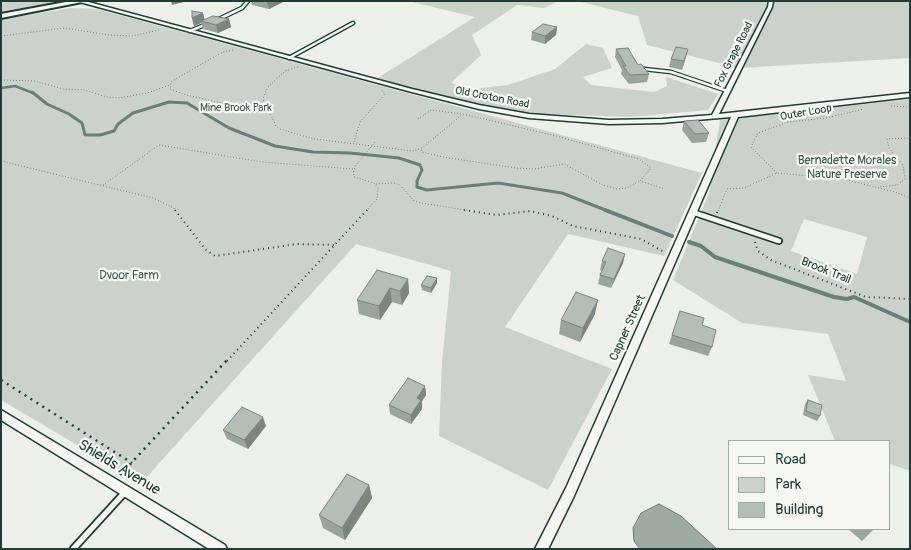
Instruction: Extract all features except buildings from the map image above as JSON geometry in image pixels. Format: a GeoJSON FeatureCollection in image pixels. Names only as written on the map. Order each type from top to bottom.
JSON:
{"type":"FeatureCollection","features":[{"type":"Feature","properties":{"kind":"main road"},"geometry":{"type":"LineString","coordinates":[[1,16],[81,1]]}},
{"type":"Feature","properties":{"kind":"street","name":"Old Croton Road"},"geometry":{"type":"LineString","coordinates":[[81,1],[455,102],[529,116],[618,122],[714,117],[910,95]]}},
{"type":"Feature","properties":{"kind":"street","name":"Fox Grape Road"},"geometry":{"type":"LineString","coordinates":[[714,117],[770,7],[771,1]]}},
{"type":"Feature","properties":{"kind":"street","name":"Capner Street"},"geometry":{"type":"LineString","coordinates":[[541,549],[570,492],[735,115]]}},
{"type":"Feature","properties":{"kind":"street","name":"Shields Avenue"},"geometry":{"type":"LineString","coordinates":[[1,414],[221,549]]}},
{"type":"Feature","properties":{"kind":"lane"},"geometry":{"type":"LineString","coordinates":[[190,31],[242,8],[248,1]]}},
{"type":"Feature","properties":{"kind":"lane"},"geometry":{"type":"LineString","coordinates":[[289,58],[353,23]]}},
{"type":"Feature","properties":{"kind":"lane"},"geometry":{"type":"LineString","coordinates":[[644,69],[671,72],[727,91]]}},
{"type":"Feature","properties":{"kind":"lane"},"geometry":{"type":"LineString","coordinates":[[692,212],[779,241]]}},
{"type":"Feature","properties":{"kind":"lane"},"geometry":{"type":"LineString","coordinates":[[73,549],[126,490]]}},
{"type":"Feature","properties":{"kind":"path"},"geometry":{"type":"LineString","coordinates":[[1,36],[65,28],[108,35],[133,36],[159,30]]}},
{"type":"Feature","properties":{"kind":"path"},"geometry":{"type":"LineString","coordinates":[[1,80],[35,81],[63,89],[85,90],[107,97],[119,98],[146,93],[170,85],[179,77],[223,52],[236,50]]}},
{"type":"Feature","properties":{"kind":"path"},"geometry":{"type":"LineString","coordinates":[[294,66],[304,69]]}},
{"type":"Feature","properties":{"kind":"path"},"geometry":{"type":"LineString","coordinates":[[298,67],[285,71],[267,88],[263,98],[276,126],[280,128],[326,141],[354,142],[414,151],[422,148],[463,114]]}},
{"type":"Feature","properties":{"kind":"path"},"geometry":{"type":"LineString","coordinates":[[170,85],[170,89],[186,95],[227,104],[267,109]]}},
{"type":"Feature","properties":{"kind":"path"},"geometry":{"type":"LineString","coordinates":[[354,142],[360,122],[385,94],[379,88]]}},
{"type":"Feature","properties":{"kind":"path"},"geometry":{"type":"LineString","coordinates":[[885,107],[910,107]]}},
{"type":"Feature","properties":{"kind":"path","name":"Outer Loop"},"geometry":{"type":"LineString","coordinates":[[777,173],[751,147],[758,133],[788,122],[826,118],[870,108]]}},
{"type":"Feature","properties":{"kind":"path"},"geometry":{"type":"LineString","coordinates":[[418,120],[431,110],[463,114],[639,159],[651,168],[640,181],[627,188],[617,189],[603,185],[564,164],[516,168],[443,157],[422,152],[420,150],[422,148]]}},
{"type":"Feature","properties":{"kind":"path"},"geometry":{"type":"LineString","coordinates":[[878,187],[897,185],[905,179],[903,165],[890,148],[887,139],[910,138]]}},
{"type":"Feature","properties":{"kind":"path"},"geometry":{"type":"LineString","coordinates":[[374,142],[353,169],[354,177],[375,184],[394,183],[400,185],[414,201],[497,215],[530,211],[552,216],[573,226],[641,239],[655,248],[673,255]]}},
{"type":"Feature","properties":{"kind":"path"},"geometry":{"type":"LineString","coordinates":[[102,185],[159,145],[262,162],[353,169]]}},
{"type":"Feature","properties":{"kind":"path"},"geometry":{"type":"LineString","coordinates":[[1,161],[152,198],[174,208],[206,250],[215,256],[297,244],[335,244]]}},
{"type":"Feature","properties":{"kind":"path"},"geometry":{"type":"LineString","coordinates":[[714,220],[728,189],[744,188],[777,173],[820,176],[878,187],[910,198]]}},
{"type":"Feature","properties":{"kind":"path"},"geometry":{"type":"LineString","coordinates":[[640,181],[665,189]]}},
{"type":"Feature","properties":{"kind":"path"},"geometry":{"type":"LineString","coordinates":[[113,483],[377,199],[378,188],[375,184]]}},
{"type":"Feature","properties":{"kind":"path","name":"Brook Trail"},"geometry":{"type":"LineString","coordinates":[[753,232],[758,251],[771,260],[866,297],[910,299]]}},
{"type":"Feature","properties":{"kind":"path"},"geometry":{"type":"LineString","coordinates":[[1,380],[132,463]]}},
{"type":"Feature","properties":{"kind":"green space"},"geometry":{"type":"Polygon","coordinates":[[[1,1],[55,1],[53,4],[1,13],[1,1]]]}},
{"type":"Feature","properties":{"kind":"green space"},"geometry":{"type":"Polygon","coordinates":[[[408,1],[559,1],[544,8],[517,5],[472,35],[481,55],[451,83],[472,89],[508,85],[555,69],[586,44],[603,48],[612,68],[583,77],[591,85],[654,92],[667,86],[666,77],[718,94],[708,110],[630,117],[511,113],[376,79],[475,17],[408,1]]]}},
{"type":"Feature","properties":{"kind":"green space"},"geometry":{"type":"Polygon","coordinates":[[[577,1],[910,1],[910,58],[739,68],[647,45],[638,16],[577,1]]]}},
{"type":"Feature","properties":{"kind":"green space"},"geometry":{"type":"Polygon","coordinates":[[[72,8],[97,9],[702,173],[664,256],[568,234],[505,327],[612,369],[548,490],[439,436],[442,363],[451,271],[356,244],[145,479],[121,471],[1,400],[1,19],[72,8]]]}},
{"type":"Feature","properties":{"kind":"green space","name":"Bernadette Morales Nature Preserve"},"geometry":{"type":"Polygon","coordinates":[[[910,99],[910,471],[891,464],[891,440],[835,440],[808,375],[846,381],[828,334],[742,323],[673,280],[709,193],[720,120],[910,99]],[[804,219],[791,251],[857,274],[867,237],[804,219]]]}},
{"type":"Feature","properties":{"kind":"shaded area"},"geometry":{"type":"Polygon","coordinates":[[[659,504],[681,516],[717,549],[640,549],[634,541],[633,528],[641,513],[659,504]]]}},
{"type":"Feature","properties":{"kind":"waterway"},"geometry":{"type":"LineString","coordinates":[[1,88],[15,86],[33,93]]}},
{"type":"Feature","properties":{"kind":"waterway"},"geometry":{"type":"LineString","coordinates":[[32,92],[47,104],[69,114],[82,123],[85,135],[100,135],[114,131],[118,124],[133,113],[169,102],[187,103],[229,128],[275,146],[313,152],[350,153],[399,158],[420,165],[422,170],[417,181],[417,187],[427,190],[498,183],[562,193],[608,211]]}},
{"type":"Feature","properties":{"kind":"waterway"},"geometry":{"type":"LineString","coordinates":[[605,210],[672,236]]}},
{"type":"Feature","properties":{"kind":"waterway"},"geometry":{"type":"LineString","coordinates":[[689,242],[701,246],[715,257],[834,297],[847,299],[854,297],[910,322]]}},
{"type":"Feature","properties":{"kind":"park label","name":"Mine Brook Park"},"geometry":{"type":"Point","coordinates":[236,108]}},
{"type":"Feature","properties":{"kind":"park label","name":"Dvoor Farm"},"geometry":{"type":"Point","coordinates":[129,276]}}]}
